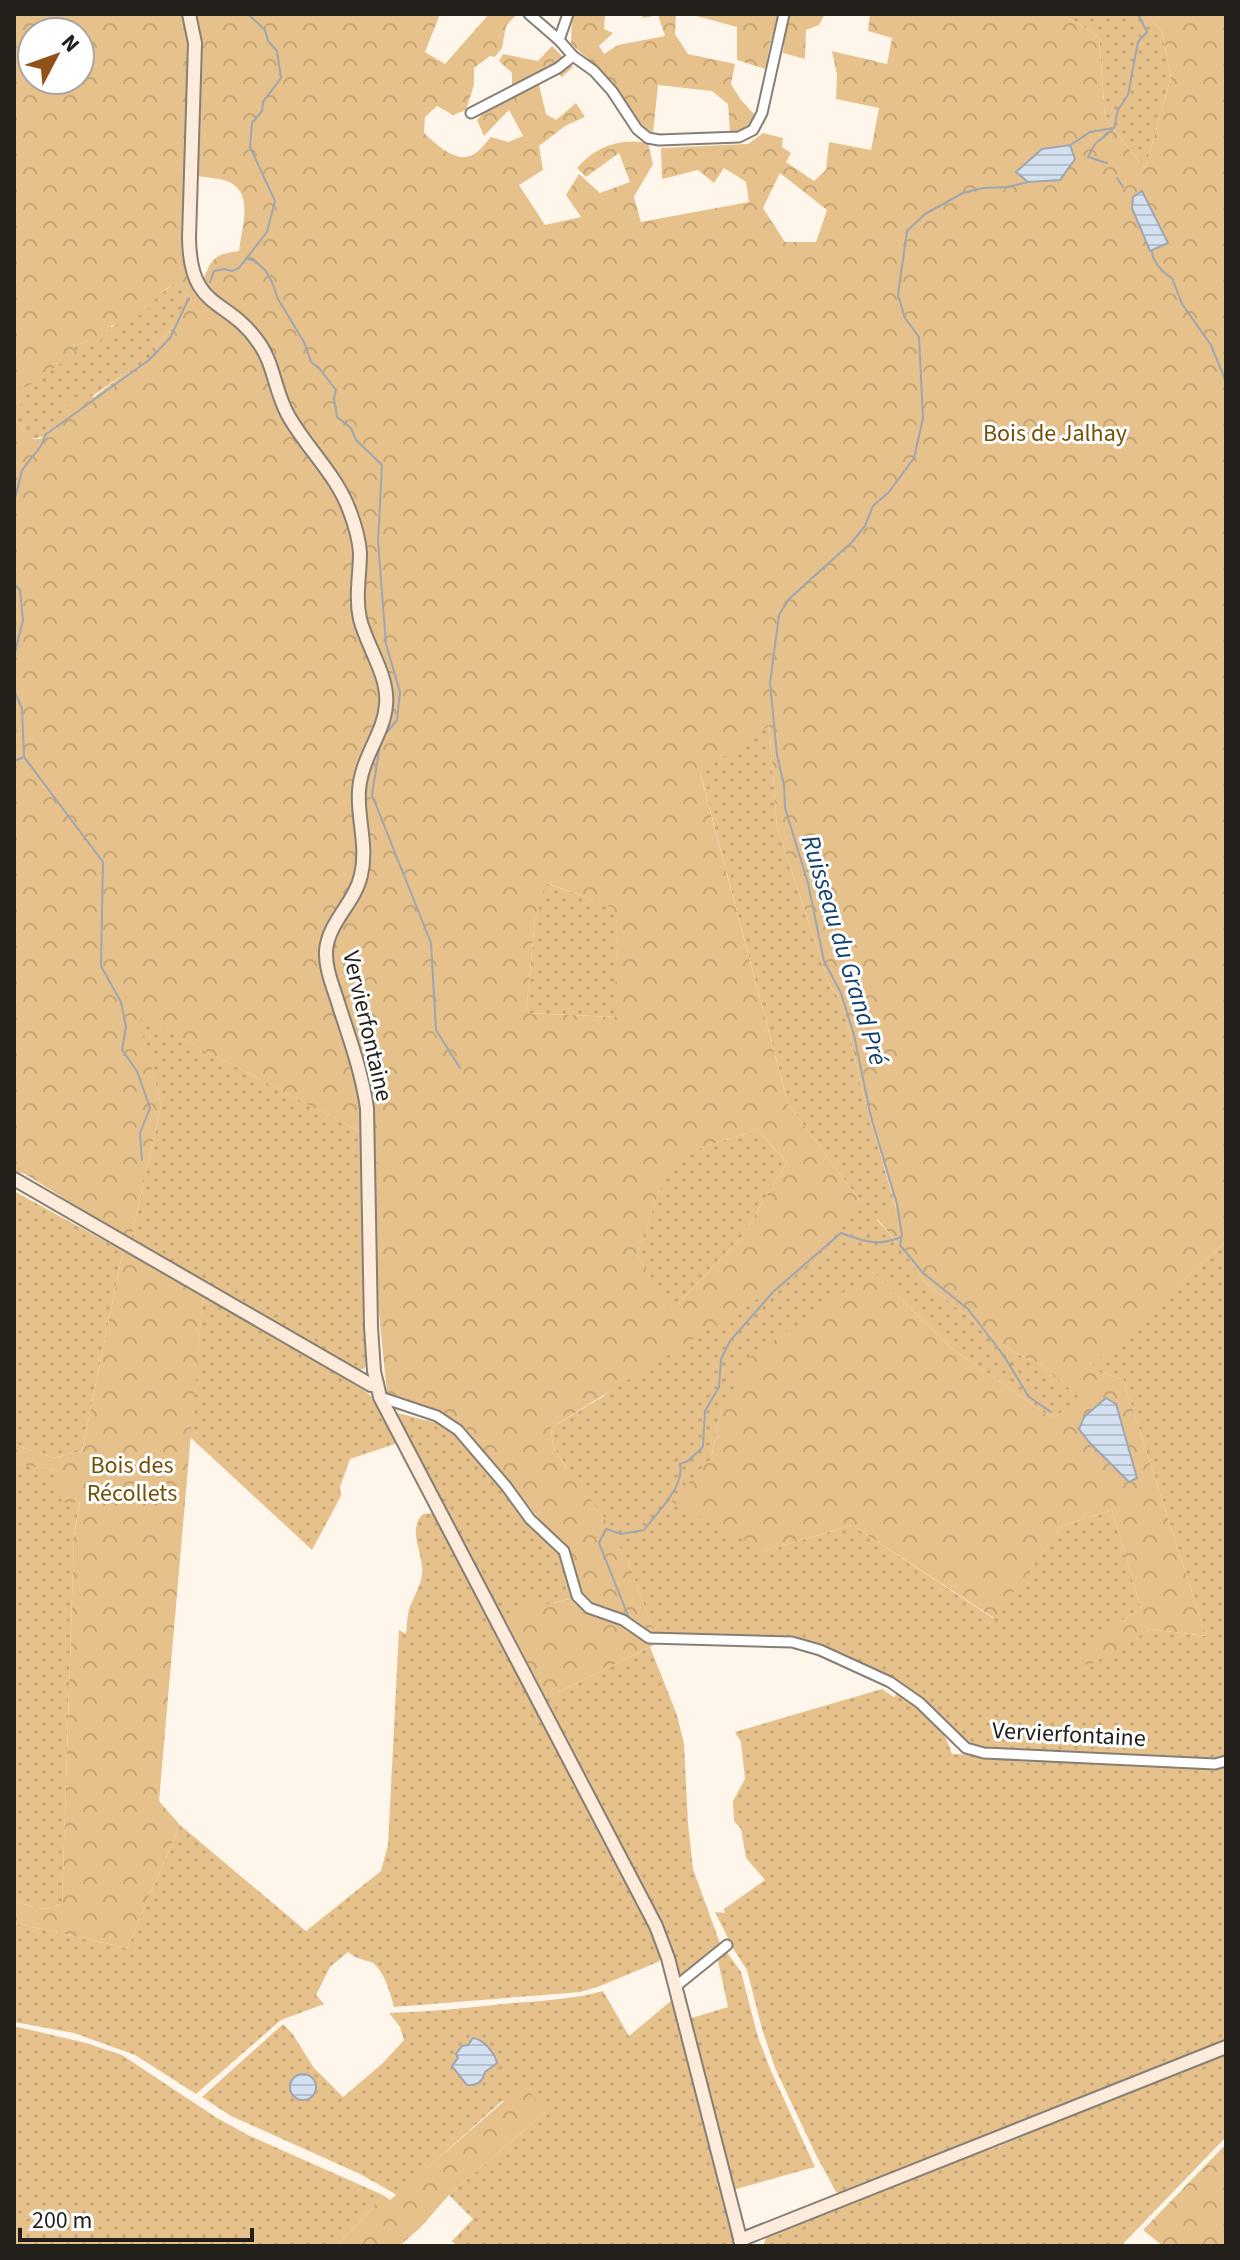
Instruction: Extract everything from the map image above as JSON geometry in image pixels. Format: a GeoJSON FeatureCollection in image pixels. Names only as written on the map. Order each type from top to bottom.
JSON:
{"type":"FeatureCollection","features":[{"type":"Feature","properties":{"kind":"main road","name":"Vervierfontaine"},"geometry":{"type":"LineString","coordinates":[[189,14],[195,43],[189,238],[192,270],[205,295],[245,327],[263,349],[287,413],[346,500],[359,544],[361,622],[386,689],[383,719],[360,779],[358,806],[364,852],[360,879],[355,894],[329,937],[326,954],[328,971],[361,1076],[367,1108],[371,1327],[378,1391],[656,1926],[668,1958],[743,2244],[1226,2047]]}},
{"type":"Feature","properties":{"kind":"main road","name":"Vervierfontaine"},"geometry":{"type":"LineString","coordinates":[[14,1179],[378,1391]]}},
{"type":"Feature","properties":{"kind":"street"},"geometry":{"type":"LineString","coordinates":[[529,14],[573,56],[594,71],[612,91],[637,129],[648,138],[659,140],[739,137],[753,130],[762,113],[784,14]]}},
{"type":"Feature","properties":{"kind":"street"},"geometry":{"type":"LineString","coordinates":[[559,40],[568,14]]}},
{"type":"Feature","properties":{"kind":"street"},"geometry":{"type":"LineString","coordinates":[[471,113],[558,68],[573,56]]}},
{"type":"Feature","properties":{"kind":"street","name":"Vervierfontaine"},"geometry":{"type":"LineString","coordinates":[[378,1391],[437,1416],[458,1430],[530,1519],[564,1551],[577,1596],[589,1608],[623,1620],[649,1638],[792,1642],[820,1650],[890,1682],[920,1703],[966,1748],[984,1753],[1215,1764],[1226,1761]]}},
{"type":"Feature","properties":{"kind":"street"},"geometry":{"type":"LineString","coordinates":[[675,1987],[727,1945]]}},
{"type":"Feature","properties":{"kind":"green space","name":"Bois de Jalhay"},"geometry":{"type":"Polygon","coordinates":[[[14,14],[440,14],[425,52],[445,64],[489,14],[517,14],[506,26],[502,48],[495,57],[490,56],[474,68],[474,85],[466,110],[453,115],[437,106],[425,117],[424,133],[449,153],[463,157],[477,152],[491,137],[508,142],[523,136],[509,110],[484,136],[477,120],[499,94],[512,87],[512,73],[499,61],[503,54],[538,61],[552,46],[573,67],[562,77],[547,65],[539,85],[546,114],[556,120],[576,103],[585,117],[565,126],[539,146],[543,170],[519,185],[545,225],[581,217],[566,195],[579,174],[600,193],[630,182],[619,153],[586,177],[577,168],[592,154],[609,145],[648,143],[653,164],[634,197],[641,222],[749,202],[746,182],[724,168],[714,183],[698,170],[662,179],[661,148],[748,144],[763,133],[783,138],[782,147],[791,153],[786,162],[814,181],[826,170],[829,142],[871,150],[879,108],[836,99],[837,74],[832,51],[887,64],[892,38],[868,31],[870,14],[1062,14],[1099,37],[1105,118],[1145,169],[1171,77],[1162,32],[1147,14],[1226,14],[1226,1241],[1088,1369],[1123,1379],[1206,1636],[1151,1629],[1087,1667],[1078,1650],[1141,1608],[1112,1510],[1062,1526],[994,1618],[852,1525],[764,1551],[671,1502],[711,1458],[721,1411],[750,1357],[873,1272],[950,1347],[1052,1418],[1083,1400],[1040,1364],[1013,1352],[926,1283],[877,1219],[896,1208],[862,1090],[843,1005],[829,983],[777,826],[769,726],[700,773],[788,1104],[860,1201],[807,1268],[551,1428],[553,1447],[603,1515],[629,1564],[658,1643],[546,1698],[508,1625],[517,1617],[525,1600],[544,1605],[574,1598],[569,1567],[540,1520],[465,1428],[398,1407],[387,1394],[361,1132],[140,1017],[161,1105],[131,1240],[25,1174],[14,1171],[14,418],[30,439],[40,439],[57,428],[55,420],[62,416],[64,405],[80,395],[94,397],[150,358],[152,347],[175,326],[191,299],[176,283],[171,285],[162,291],[147,312],[111,326],[111,331],[94,346],[87,341],[74,346],[77,354],[20,389],[21,404],[14,407],[14,14]],[[1070,145],[1042,149],[1017,172],[1028,182],[1070,145]],[[780,173],[763,208],[785,242],[816,242],[827,210],[780,173]],[[198,176],[195,264],[203,281],[215,259],[239,251],[244,205],[238,189],[228,181],[198,176]],[[547,883],[535,919],[526,1013],[615,1017],[617,924],[614,908],[547,883]],[[757,1130],[700,1148],[668,1167],[637,1254],[666,1307],[678,1304],[741,1238],[787,1162],[757,1130]],[[1126,1437],[1111,1463],[1129,1482],[1137,1478],[1126,1437]]]}},
{"type":"Feature","properties":{"kind":"green space"},"geometry":{"type":"Polygon","coordinates":[[[572,14],[605,14],[604,29],[613,33],[599,46],[604,54],[618,45],[665,36],[658,15],[643,18],[642,14],[676,14],[675,34],[688,54],[735,64],[731,84],[755,115],[751,127],[730,131],[728,104],[712,91],[658,85],[653,133],[637,118],[607,76],[571,44],[572,14]]]}},
{"type":"Feature","properties":{"kind":"green space"},"geometry":{"type":"Polygon","coordinates":[[[689,14],[825,14],[819,25],[806,30],[805,59],[783,53],[787,17],[781,21],[771,40],[766,69],[737,60],[737,27],[689,14]]]}},
{"type":"Feature","properties":{"kind":"green space"},"geometry":{"type":"Polygon","coordinates":[[[1062,14],[1147,14],[1162,32],[1171,77],[1145,169],[1105,118],[1099,37],[1062,14]]]}},
{"type":"Feature","properties":{"kind":"green space"},"geometry":{"type":"Polygon","coordinates":[[[176,282],[191,299],[175,326],[152,347],[151,358],[62,417],[50,433],[30,439],[14,418],[14,407],[21,404],[19,389],[35,382],[76,354],[74,346],[125,319],[176,282]]]}},
{"type":"Feature","properties":{"kind":"green space"},"geometry":{"type":"Polygon","coordinates":[[[769,726],[777,826],[829,983],[843,1005],[862,1090],[896,1209],[877,1220],[926,1283],[1013,1352],[1040,1364],[1084,1400],[1052,1418],[950,1347],[873,1272],[721,1411],[711,1458],[764,1551],[852,1525],[993,1618],[1062,1526],[1112,1510],[1141,1608],[1079,1650],[1087,1666],[1151,1629],[1206,1636],[1123,1379],[1087,1369],[1226,1241],[1226,1756],[1212,1759],[982,1750],[966,1745],[932,1708],[888,1678],[807,1643],[655,1635],[629,1564],[553,1447],[551,1428],[602,1397],[860,1201],[788,1104],[700,772],[769,726]]]}},
{"type":"Feature","properties":{"kind":"green space"},"geometry":{"type":"Polygon","coordinates":[[[546,883],[615,908],[616,1017],[526,1013],[535,919],[546,883]]]}},
{"type":"Feature","properties":{"kind":"green space"},"geometry":{"type":"Polygon","coordinates":[[[139,1016],[361,1132],[368,1361],[364,1369],[356,1370],[131,1240],[161,1105],[139,1016]]]}},
{"type":"Feature","properties":{"kind":"green space"},"geometry":{"type":"Polygon","coordinates":[[[757,1130],[787,1162],[741,1238],[678,1304],[666,1308],[637,1254],[668,1166],[700,1148],[757,1130]]]}},
{"type":"Feature","properties":{"kind":"green space"},"geometry":{"type":"Polygon","coordinates":[[[14,1191],[123,1251],[82,1451],[53,1458],[14,1444],[14,1191]]]}},
{"type":"Feature","properties":{"kind":"green space","name":"Bois des Récollets"},"geometry":{"type":"Polygon","coordinates":[[[123,1251],[203,1295],[159,1801],[180,1825],[127,1948],[14,1923],[14,1902],[45,1909],[62,1904],[74,1536],[80,1502],[65,1503],[60,1498],[54,1470],[15,1464],[14,1444],[53,1458],[82,1451],[123,1251]]]}},
{"type":"Feature","properties":{"kind":"green space"},"geometry":{"type":"Polygon","coordinates":[[[203,1295],[368,1393],[382,1409],[398,1443],[350,1459],[340,1487],[341,1496],[312,1550],[190,1437],[203,1295]]]}},
{"type":"Feature","properties":{"kind":"green space"},"geometry":{"type":"Polygon","coordinates":[[[394,1412],[448,1426],[471,1447],[553,1542],[569,1567],[574,1598],[539,1607],[508,1625],[394,1412]]]}},
{"type":"Feature","properties":{"kind":"green space"},"geometry":{"type":"Polygon","coordinates":[[[14,1460],[16,1464],[54,1470],[80,1501],[74,1536],[62,1904],[45,1909],[14,1902],[14,1460]]]}},
{"type":"Feature","properties":{"kind":"green space"},"geometry":{"type":"Polygon","coordinates":[[[434,1513],[654,1935],[662,1958],[581,1992],[394,2007],[379,1969],[348,1952],[330,1967],[316,1995],[324,2004],[281,2020],[196,2094],[135,2055],[74,2033],[14,2022],[14,1923],[127,1948],[180,1825],[306,1931],[381,1871],[388,1845],[399,1630],[406,1634],[409,1609],[422,1578],[416,1526],[423,1514],[434,1513]]]}},
{"type":"Feature","properties":{"kind":"green space"},"geometry":{"type":"Polygon","coordinates":[[[650,1647],[677,1715],[684,1744],[693,1869],[721,1946],[684,1978],[679,1974],[661,1921],[546,1698],[650,1647]]]}},
{"type":"Feature","properties":{"kind":"green space"},"geometry":{"type":"Polygon","coordinates":[[[882,1689],[894,1697],[898,1691],[923,1711],[943,1734],[952,1754],[1226,1763],[1226,2043],[843,2194],[836,2192],[816,2155],[775,2068],[747,1970],[715,1912],[725,1913],[724,1909],[765,1880],[746,1858],[741,1829],[734,1821],[733,1801],[745,1779],[741,1742],[735,1732],[882,1689]]]}},
{"type":"Feature","properties":{"kind":"green space"},"geometry":{"type":"Polygon","coordinates":[[[726,1951],[741,1972],[758,2037],[815,2167],[733,2190],[688,2019],[728,2007],[717,1956],[726,1951]]]}},
{"type":"Feature","properties":{"kind":"green space"},"geometry":{"type":"Polygon","coordinates":[[[603,1991],[629,2036],[672,2000],[735,2246],[457,2246],[452,2241],[473,2219],[449,2195],[545,2112],[502,2101],[397,2195],[360,2174],[231,2116],[202,2097],[283,2024],[314,2068],[343,2097],[383,2063],[404,2040],[400,2027],[389,2013],[553,2000],[603,1991]]]}},
{"type":"Feature","properties":{"kind":"green space"},"geometry":{"type":"Polygon","coordinates":[[[14,2026],[122,2055],[248,2135],[383,2195],[336,2246],[14,2246],[14,2026]]]}},
{"type":"Feature","properties":{"kind":"green space"},"geometry":{"type":"Polygon","coordinates":[[[1226,2051],[1226,2137],[1121,2246],[763,2246],[767,2235],[1000,2146],[1226,2051]]]}},
{"type":"Feature","properties":{"kind":"green space"},"geometry":{"type":"Polygon","coordinates":[[[524,2084],[545,2112],[449,2195],[420,2228],[399,2246],[336,2246],[383,2195],[390,2200],[524,2084]]]}},
{"type":"Feature","properties":{"kind":"green space"},"geometry":{"type":"Polygon","coordinates":[[[1226,2144],[1226,2246],[1163,2246],[1143,2230],[1226,2144]]]}},
{"type":"Feature","properties":{"kind":"water"},"geometry":{"type":"Polygon","coordinates":[[[1070,145],[1075,159],[1060,180],[1028,182],[1016,172],[1042,149],[1070,145]]]}},
{"type":"Feature","properties":{"kind":"water"},"geometry":{"type":"Polygon","coordinates":[[[1142,191],[1168,243],[1150,251],[1132,208],[1133,197],[1142,191]]]}},
{"type":"Feature","properties":{"kind":"water"},"geometry":{"type":"Polygon","coordinates":[[[1106,1398],[1116,1404],[1137,1478],[1129,1482],[1079,1429],[1084,1417],[1106,1398]]]}},
{"type":"Feature","properties":{"kind":"water"},"geometry":{"type":"Polygon","coordinates":[[[473,2038],[488,2047],[497,2063],[485,2072],[479,2082],[467,2085],[452,2066],[462,2046],[468,2045],[473,2038]]]}},
{"type":"Feature","properties":{"kind":"water"},"geometry":{"type":"Polygon","coordinates":[[[303,2074],[312,2078],[316,2087],[312,2096],[303,2100],[294,2096],[290,2087],[294,2078],[303,2074]]]}},
{"type":"Feature","properties":{"kind":"waterway"},"geometry":{"type":"LineString","coordinates":[[210,282],[214,271],[239,268],[267,232],[275,201],[250,147],[252,123],[281,78],[277,51],[268,41],[265,30],[248,14]]}},
{"type":"Feature","properties":{"kind":"waterway","name":"Ruisseau du Grand Pré"},"geometry":{"type":"LineString","coordinates":[[1069,146],[1090,132],[1114,128],[1118,110],[1128,95],[1138,42],[1147,32],[1138,14]]}},
{"type":"Feature","properties":{"kind":"waterway"},"geometry":{"type":"LineString","coordinates":[[1107,163],[1088,157],[1095,144],[1112,130]]}},
{"type":"Feature","properties":{"kind":"waterway"},"geometry":{"type":"LineString","coordinates":[[1117,178],[1123,187]]}},
{"type":"Feature","properties":{"kind":"waterway","name":"Ruisseau du Grand Pré"},"geometry":{"type":"LineString","coordinates":[[1028,182],[963,193],[925,214],[907,231],[898,295],[905,318],[919,337],[923,418],[914,458],[889,492],[873,506],[865,526],[852,542],[789,599],[779,615],[770,683],[785,808],[808,883],[824,961],[841,993],[854,1035],[871,1117],[897,1204],[902,1235],[900,1245],[922,1272],[968,1309],[1004,1356],[1029,1397],[1051,1412]]}},
{"type":"Feature","properties":{"kind":"waterway"},"geometry":{"type":"LineString","coordinates":[[1152,251],[1156,263],[1172,278],[1182,304],[1211,345],[1226,382]]}},
{"type":"Feature","properties":{"kind":"waterway"},"geometry":{"type":"LineString","coordinates":[[246,258],[265,270],[304,342],[311,362],[336,390],[337,417],[351,428],[356,440],[382,465],[378,541],[386,644],[400,692],[397,720],[382,738]]}},
{"type":"Feature","properties":{"kind":"waterway"},"geometry":{"type":"LineString","coordinates":[[14,501],[23,469],[39,449],[45,435],[149,360],[170,338],[189,298]]}},
{"type":"Feature","properties":{"kind":"waterway"},"geometry":{"type":"LineString","coordinates":[[14,584],[20,590],[23,620],[14,657]]}},
{"type":"Feature","properties":{"kind":"waterway"},"geometry":{"type":"LineString","coordinates":[[14,691],[22,708],[24,757],[14,761]]}},
{"type":"Feature","properties":{"kind":"waterway"},"geometry":{"type":"LineString","coordinates":[[380,744],[372,795],[431,943],[436,1030],[460,1068]]}},
{"type":"Feature","properties":{"kind":"waterway"},"geometry":{"type":"LineString","coordinates":[[24,757],[103,862],[101,966],[121,1002],[126,1027],[122,1050],[137,1071],[150,1108],[140,1133],[142,1160]]}},
{"type":"Feature","properties":{"kind":"waterway"},"geometry":{"type":"LineString","coordinates":[[641,1627],[629,1618],[599,1543],[606,1529],[621,1534],[644,1530],[674,1490],[680,1464],[703,1447],[705,1411],[719,1387],[721,1359],[730,1341],[774,1291],[841,1233],[878,1242],[901,1237]]}}]}
